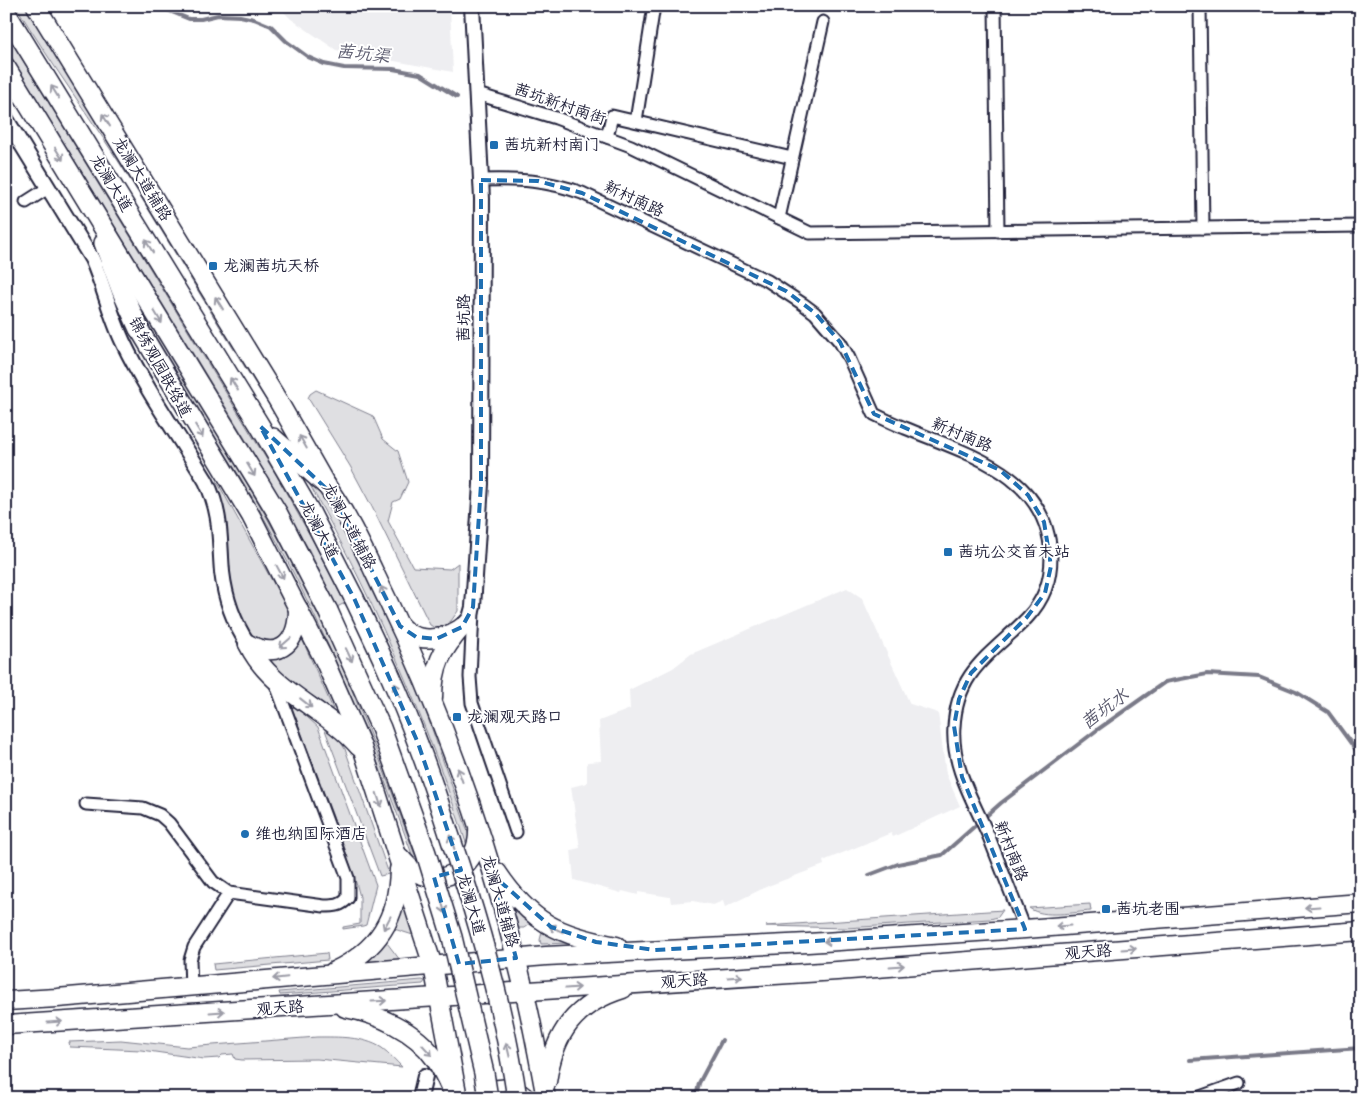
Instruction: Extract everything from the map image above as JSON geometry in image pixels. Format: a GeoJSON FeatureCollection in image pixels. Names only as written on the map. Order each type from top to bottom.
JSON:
{"type":"FeatureCollection","features":[{"type":"Feature","properties":{"kind":"highway","name":"龙澜大道"},"geometry":{"type":"LineString","coordinates":[[6,13],[260,426],[308,510],[354,598],[388,669],[418,743],[469,894],[496,997],[517,1098]]}},
{"type":"Feature","properties":{"kind":"highway","name":"龙澜大道"},"geometry":{"type":"LineString","coordinates":[[6,68],[278,514],[328,611],[381,728],[426,853],[452,937],[484,1073],[488,1098]]}},
{"type":"Feature","properties":{"kind":"highway"},"geometry":{"type":"LineString","coordinates":[[87,200],[121,289],[139,329]]}},
{"type":"Feature","properties":{"kind":"highway"},"geometry":{"type":"LineString","coordinates":[[260,426],[326,485]]}},
{"type":"Feature","properties":{"kind":"main road","name":"龙澜大道辅路"},"geometry":{"type":"LineString","coordinates":[[36,6],[277,399],[349,523],[400,626],[436,711],[487,854],[524,990],[546,1098]]}},
{"type":"Feature","properties":{"kind":"main road"},"geometry":{"type":"LineString","coordinates":[[139,329],[251,516],[325,662],[364,753],[433,966],[458,1098]]}},
{"type":"Feature","properties":{"kind":"main road"},"geometry":{"type":"LineString","coordinates":[[248,644],[270,651],[285,646],[296,629],[298,607]]}},
{"type":"Feature","properties":{"kind":"main road"},"geometry":{"type":"LineString","coordinates":[[400,626],[404,631],[416,637],[428,639],[447,636],[462,627]]}},
{"type":"Feature","properties":{"kind":"main road"},"geometry":{"type":"LineString","coordinates":[[436,711],[433,689],[436,668],[443,650],[462,627]]}},
{"type":"Feature","properties":{"kind":"main road"},"geometry":{"type":"LineString","coordinates":[[248,644],[254,656],[274,678],[333,724],[364,753]]}},
{"type":"Feature","properties":{"kind":"main road"},"geometry":{"type":"LineString","coordinates":[[398,857],[419,874],[430,877],[450,875],[460,870],[473,855],[477,845],[478,827]]}},
{"type":"Feature","properties":{"kind":"main road"},"geometry":{"type":"LineString","coordinates":[[487,854],[496,871],[517,899],[532,914],[551,927],[572,936],[596,942],[655,950]]}},
{"type":"Feature","properties":{"kind":"main road"},"geometry":{"type":"LineString","coordinates":[[329,974],[365,952],[381,933],[393,910],[397,897],[398,857]]}},
{"type":"Feature","properties":{"kind":"main road","name":"观天路"},"geometry":{"type":"LineString","coordinates":[[6,1001],[191,987],[516,958],[808,943],[1025,929],[1361,903]]}},
{"type":"Feature","properties":{"kind":"main road","name":"观天路"},"geometry":{"type":"LineString","coordinates":[[6,1026],[648,983],[1361,931]]}},
{"type":"Feature","properties":{"kind":"main road"},"geometry":{"type":"LineString","coordinates":[[546,1098],[552,1055],[562,1031],[571,1020],[607,995],[648,983]]}},
{"type":"Feature","properties":{"kind":"main road"},"geometry":{"type":"LineString","coordinates":[[320,1005],[355,1010],[369,1015],[392,1024],[416,1040],[442,1069],[454,1098]]}},
{"type":"Feature","properties":{"kind":"main road"},"geometry":{"type":"LineString","coordinates":[[483,1098],[494,1091],[504,1088],[513,1089],[526,1098]]}},
{"type":"Feature","properties":{"kind":"street","name":"茜坑路"},"geometry":{"type":"LineString","coordinates":[[462,627],[470,618],[473,607],[480,484],[481,180],[472,6]]}},
{"type":"Feature","properties":{"kind":"street"},"geometry":{"type":"LineString","coordinates":[[636,122],[654,6]]}},
{"type":"Feature","properties":{"kind":"street"},"geometry":{"type":"LineString","coordinates":[[994,6],[998,231]]}},
{"type":"Feature","properties":{"kind":"street"},"geometry":{"type":"LineString","coordinates":[[1200,6],[1203,228]]}},
{"type":"Feature","properties":{"kind":"street"},"geometry":{"type":"LineString","coordinates":[[779,218],[823,22]]}},
{"type":"Feature","properties":{"kind":"street","name":"茜坑新村南街"},"geometry":{"type":"LineString","coordinates":[[477,94],[556,118],[631,146],[810,233],[1361,226]]}},
{"type":"Feature","properties":{"kind":"street"},"geometry":{"type":"LineString","coordinates":[[607,137],[612,116],[792,158]]}},
{"type":"Feature","properties":{"kind":"street","name":"锦绣观园联络道"},"geometry":{"type":"LineString","coordinates":[[6,119],[92,259],[122,341],[213,495],[218,511],[225,588],[233,616],[248,644]]}},
{"type":"Feature","properties":{"kind":"street","name":"新村南路"},"geometry":{"type":"LineString","coordinates":[[481,180],[538,181],[560,185],[582,193],[768,281],[803,304],[840,342],[874,414],[982,460],[1000,470],[1028,495],[1044,522],[1048,537],[1051,566],[1049,580],[1045,593],[1038,605],[1028,617],[980,661],[964,686],[955,715],[954,739],[958,763],[968,790],[1025,929]]}},
{"type":"Feature","properties":{"kind":"street"},"geometry":{"type":"LineString","coordinates":[[26,202],[48,188]]}},
{"type":"Feature","properties":{"kind":"street"},"geometry":{"type":"LineString","coordinates":[[473,607],[470,677],[472,703],[516,832]]}},
{"type":"Feature","properties":{"kind":"street"},"geometry":{"type":"LineString","coordinates":[[86,804],[152,810],[169,823],[213,882],[229,892],[335,906],[344,904],[348,898],[348,878],[274,678]]}},
{"type":"Feature","properties":{"kind":"street"},"geometry":{"type":"LineString","coordinates":[[191,987],[190,960],[194,947],[229,892]]}},
{"type":"Feature","properties":{"kind":"street"},"geometry":{"type":"LineString","coordinates":[[420,1098],[425,1076]]}},
{"type":"Feature","properties":{"kind":"street"},"geometry":{"type":"LineString","coordinates":[[1197,1098],[1238,1082]]}},
{"type":"Feature","properties":{"kind":"highlighted area"},"geometry":{"type":"Polygon","coordinates":[[[481,180],[538,181],[582,193],[786,291],[815,313],[840,342],[874,414],[1000,470],[1028,495],[1044,522],[1051,566],[1045,593],[1027,617],[971,673],[959,699],[954,726],[962,777],[1025,929],[655,950],[596,942],[551,927],[494,876],[516,958],[459,964],[434,877],[461,870],[418,743],[354,598],[260,426],[334,496],[400,626],[416,637],[436,639],[462,627],[473,607],[481,484],[481,180]]]}},
{"type":"Feature","properties":{"kind":"shaded area"},"geometry":{"type":"Polygon","coordinates":[[[16,6],[29,6],[297,448],[233,349],[131,181],[16,6]]]}},
{"type":"Feature","properties":{"kind":"shaded area"},"geometry":{"type":"Polygon","coordinates":[[[278,6],[450,6],[453,72],[336,50],[291,19],[278,6]]]}},
{"type":"Feature","properties":{"kind":"shaded area"},"geometry":{"type":"Polygon","coordinates":[[[6,33],[275,473],[345,603],[337,607],[309,550],[244,437],[6,48],[6,33]]]}},
{"type":"Feature","properties":{"kind":"shaded area"},"geometry":{"type":"Polygon","coordinates":[[[135,301],[246,481],[307,592],[354,694],[420,869],[413,857],[365,730],[310,606],[252,497],[166,358],[135,301]]]}},
{"type":"Feature","properties":{"kind":"shaded area"},"geometry":{"type":"Polygon","coordinates":[[[316,390],[373,416],[383,439],[398,451],[408,482],[400,499],[393,502],[388,521],[413,567],[450,569],[458,563],[458,611],[451,621],[439,630],[430,625],[350,466],[308,398],[316,390]]]}},
{"type":"Feature","properties":{"kind":"shaded area"},"geometry":{"type":"Polygon","coordinates":[[[299,466],[319,488],[343,525],[404,649],[468,832],[470,841],[469,852],[434,752],[394,654],[349,559],[299,466]]]}},
{"type":"Feature","properties":{"kind":"shaded area"},"geometry":{"type":"Polygon","coordinates":[[[213,479],[218,483],[290,613],[289,632],[278,642],[255,640],[245,628],[238,614],[231,583],[225,514],[213,479]]]}},
{"type":"Feature","properties":{"kind":"shaded area"},"geometry":{"type":"Polygon","coordinates":[[[847,588],[862,598],[910,704],[938,713],[946,774],[960,806],[893,837],[891,833],[823,861],[824,865],[768,886],[725,907],[723,901],[713,905],[693,901],[671,903],[670,897],[638,892],[638,895],[622,891],[621,893],[574,880],[571,850],[580,848],[571,787],[587,783],[587,762],[601,761],[599,721],[630,709],[629,690],[673,668],[691,654],[847,588]]]}},
{"type":"Feature","properties":{"kind":"shaded area"},"geometry":{"type":"Polygon","coordinates":[[[299,632],[333,709],[288,680],[264,657],[299,632]]]}},
{"type":"Feature","properties":{"kind":"shaded area"},"geometry":{"type":"Polygon","coordinates":[[[296,707],[318,727],[376,885],[366,925],[363,926],[343,929],[343,927],[360,924],[360,897],[344,846],[292,708],[296,707]]]}},
{"type":"Feature","properties":{"kind":"shaded area"},"geometry":{"type":"Polygon","coordinates":[[[322,722],[337,736],[345,749],[389,874],[380,876],[322,722]]]}},
{"type":"Feature","properties":{"kind":"shaded area"},"geometry":{"type":"Polygon","coordinates":[[[402,897],[413,935],[391,928],[402,897]]]}},
{"type":"Feature","properties":{"kind":"shaded area"},"geometry":{"type":"Polygon","coordinates":[[[509,902],[533,921],[524,928],[516,928],[509,902]]]}},
{"type":"Feature","properties":{"kind":"shaded area"},"geometry":{"type":"Polygon","coordinates":[[[1090,904],[1091,911],[1059,914],[1043,913],[1029,908],[1090,904]]]}},
{"type":"Feature","properties":{"kind":"shaded area"},"geometry":{"type":"Polygon","coordinates":[[[1003,910],[998,917],[990,919],[846,928],[766,926],[1003,910]]]}},
{"type":"Feature","properties":{"kind":"shaded area"},"geometry":{"type":"Polygon","coordinates":[[[543,928],[570,940],[570,943],[541,944],[543,928]]]}},
{"type":"Feature","properties":{"kind":"shaded area"},"geometry":{"type":"Polygon","coordinates":[[[384,939],[400,960],[360,963],[384,939]]]}},
{"type":"Feature","properties":{"kind":"shaded area"},"geometry":{"type":"Polygon","coordinates":[[[327,953],[328,960],[214,970],[213,964],[327,953]]]}},
{"type":"Feature","properties":{"kind":"shaded area"},"geometry":{"type":"Polygon","coordinates":[[[425,981],[423,984],[280,995],[279,992],[425,981]]]}},
{"type":"Feature","properties":{"kind":"shaded area"},"geometry":{"type":"Polygon","coordinates":[[[317,1037],[350,1038],[367,1041],[382,1048],[402,1067],[317,1059],[242,1060],[235,1059],[233,1054],[222,1055],[219,1058],[204,1059],[141,1050],[70,1047],[69,1042],[121,1040],[187,1047],[317,1037]]]}},
{"type":"Feature","properties":{"kind":"waterway","name":"茜坑渠"},"geometry":{"type":"LineString","coordinates":[[157,6],[189,19],[201,19],[218,15],[254,19],[271,26],[286,41],[308,57],[324,64],[344,68],[393,69],[420,74],[457,97]]}},
{"type":"Feature","properties":{"kind":"waterway","name":"茜坑水"},"geometry":{"type":"LineString","coordinates":[[869,875],[898,864],[942,855],[1001,803],[1097,730],[1165,682],[1207,674],[1259,677],[1296,692],[1328,712],[1361,757]]}},
{"type":"Feature","properties":{"kind":"waterway","name":"茜坑水"},"geometry":{"type":"LineString","coordinates":[[696,1098],[699,1083],[722,1040]]}},
{"type":"Feature","properties":{"kind":"waterway"},"geometry":{"type":"LineString","coordinates":[[1190,1060],[1361,1048]]}},
{"type":"Feature","properties":{"kind":"place","name":"茜坑新村南门"},"geometry":{"type":"Point","coordinates":[494,145]}},
{"type":"Feature","properties":{"kind":"place","name":"龙澜茜坑天桥"},"geometry":{"type":"Point","coordinates":[213,266]}},
{"type":"Feature","properties":{"kind":"place","name":"茜坑公交首末站"},"geometry":{"type":"Point","coordinates":[948,552]}},
{"type":"Feature","properties":{"kind":"place","name":"龙澜观天路口"},"geometry":{"type":"Point","coordinates":[457,717]}},
{"type":"Feature","properties":{"kind":"place","name":"维也纳国际酒店"},"geometry":{"type":"Point","coordinates":[245,834]}},
{"type":"Feature","properties":{"kind":"place","name":"茜坑老围"},"geometry":{"type":"Point","coordinates":[1106,909]}}]}
